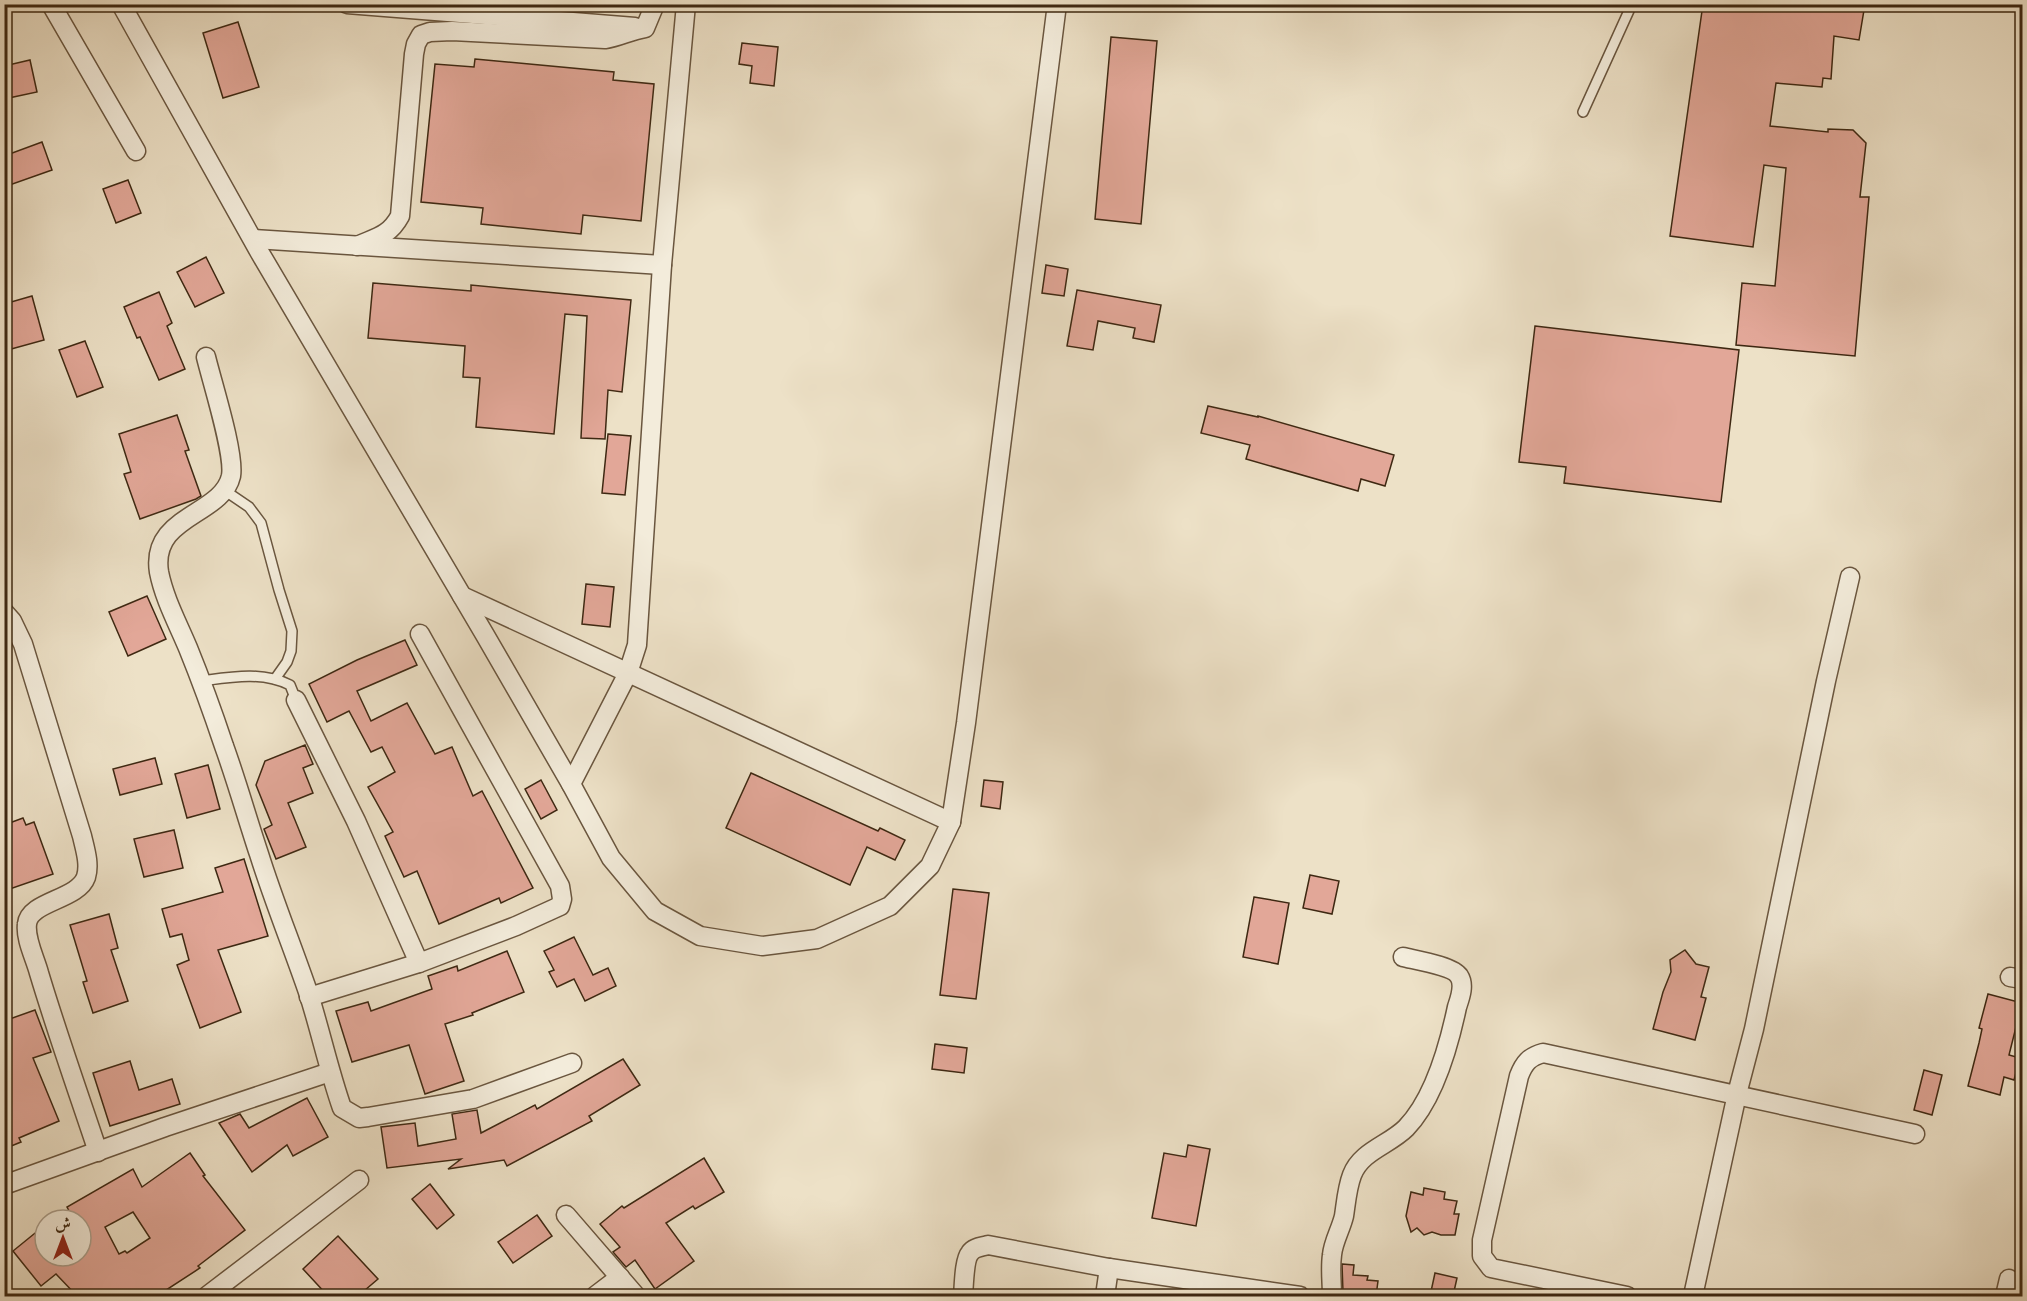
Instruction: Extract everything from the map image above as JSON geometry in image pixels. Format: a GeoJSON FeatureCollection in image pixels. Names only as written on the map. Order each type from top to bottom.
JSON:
{"type":"FeatureCollection","features":[{"type":"Feature","properties":{"kind":"street"},"geometry":{"type":"LineString","coordinates":[[51,4],[136,151]]}},
{"type":"Feature","properties":{"kind":"street"},"geometry":{"type":"LineString","coordinates":[[121,4],[253,239],[571,784],[611,858],[655,911],[700,936],[762,946],[817,939],[890,906],[930,866],[951,822],[966,723],[1057,4]]}},
{"type":"Feature","properties":{"kind":"street"},"geometry":{"type":"LineString","coordinates":[[347,4],[645,28]]}},
{"type":"Feature","properties":{"kind":"street"},"geometry":{"type":"LineString","coordinates":[[645,28],[655,4]]}},
{"type":"Feature","properties":{"kind":"street"},"geometry":{"type":"LineString","coordinates":[[571,784],[628,673],[637,645],[662,265],[686,4]]}},
{"type":"Feature","properties":{"kind":"street"},"geometry":{"type":"LineString","coordinates":[[357,246],[385,234],[393,228],[400,216],[414,54],[421,35],[430,32],[452,31],[605,39],[645,28]]}},
{"type":"Feature","properties":{"kind":"street"},"geometry":{"type":"LineString","coordinates":[[253,239],[662,265]]}},
{"type":"Feature","properties":{"kind":"street"},"geometry":{"type":"LineString","coordinates":[[206,357],[230,451],[231,473],[228,484],[219,496],[167,534],[160,555],[159,571],[225,749],[259,855],[309,997],[342,1108],[359,1118],[473,1099],[572,1063]]}},
{"type":"Feature","properties":{"kind":"street"},"geometry":{"type":"LineString","coordinates":[[1693,1296],[1737,1094],[1754,1029],[1826,681],[1850,577]]}},
{"type":"Feature","properties":{"kind":"street"},"geometry":{"type":"LineString","coordinates":[[462,596],[951,822]]}},
{"type":"Feature","properties":{"kind":"street"},"geometry":{"type":"LineString","coordinates":[[4,612],[12,621],[23,644],[82,836],[87,860],[86,877],[80,886],[36,910],[29,916],[26,925],[44,988],[98,1152]]}},
{"type":"Feature","properties":{"kind":"street"},"geometry":{"type":"LineString","coordinates":[[309,997],[418,963],[560,906],[562,899],[560,886],[420,634]]}},
{"type":"Feature","properties":{"kind":"street"},"geometry":{"type":"LineString","coordinates":[[296,700],[356,821],[418,963]]}},
{"type":"Feature","properties":{"kind":"street"},"geometry":{"type":"LineString","coordinates":[[1332,1296],[1332,1254],[1343,1220],[1352,1176],[1360,1162],[1399,1134],[1419,1112],[1443,1060],[1452,1033],[1462,986],[1459,975],[1452,970],[1403,957]]}},
{"type":"Feature","properties":{"kind":"street"},"geometry":{"type":"LineString","coordinates":[[1627,1296],[1491,1268],[1482,1256],[1482,1240],[1519,1076],[1523,1064],[1532,1056],[1543,1053],[1915,1134]]}},
{"type":"Feature","properties":{"kind":"street"},"geometry":{"type":"LineString","coordinates":[[4,1185],[165,1127],[330,1072]]}},
{"type":"Feature","properties":{"kind":"street"},"geometry":{"type":"LineString","coordinates":[[207,1296],[359,1180]]}},
{"type":"Feature","properties":{"kind":"street"},"geometry":{"type":"LineString","coordinates":[[566,1215],[636,1296]]}},
{"type":"Feature","properties":{"kind":"street"},"geometry":{"type":"LineString","coordinates":[[963,1296],[970,1253],[988,1245],[1109,1268],[1300,1296]]}},
{"type":"Feature","properties":{"kind":"street"},"geometry":{"type":"LineString","coordinates":[[1105,1296],[1109,1268]]}},
{"type":"Feature","properties":{"kind":"street"},"geometry":{"type":"LineString","coordinates":[[595,1296],[620,1277]]}},
{"type":"Feature","properties":{"kind":"lane"},"geometry":{"type":"LineString","coordinates":[[1583,112],[1632,4]]}},
{"type":"Feature","properties":{"kind":"lane"},"geometry":{"type":"LineString","coordinates":[[224,490],[249,507],[261,523],[292,631],[291,651],[287,662],[275,679]]}},
{"type":"Feature","properties":{"kind":"lane"},"geometry":{"type":"LineString","coordinates":[[201,681],[243,676],[275,679],[290,685],[296,700]]}},
{"type":"Feature","properties":{"kind":"building"},"geometry":{"type":"Polygon","coordinates":[[[1703,4],[1865,4],[1859,40],[1834,36],[1831,79],[1823,78],[1822,87],[1776,83],[1770,126],[1828,132],[1828,129],[1853,130],[1866,143],[1860,197],[1869,197],[1855,356],[1736,345],[1742,283],[1775,286],[1786,168],[1764,165],[1753,247],[1670,236],[1703,4]]]}},
{"type":"Feature","properties":{"kind":"building"},"geometry":{"type":"Polygon","coordinates":[[[238,22],[259,87],[223,98],[203,33],[238,22]]]}},
{"type":"Feature","properties":{"kind":"building"},"geometry":{"type":"Polygon","coordinates":[[[1111,37],[1157,41],[1141,224],[1095,219],[1111,37]]]}},
{"type":"Feature","properties":{"kind":"building"},"geometry":{"type":"Polygon","coordinates":[[[742,43],[778,47],[774,86],[750,83],[752,66],[739,64],[742,43]]]}},
{"type":"Feature","properties":{"kind":"building"},"geometry":{"type":"Polygon","coordinates":[[[475,59],[614,72],[613,80],[654,84],[641,221],[583,215],[581,234],[481,224],[483,208],[421,202],[435,64],[474,67],[475,59]]]}},
{"type":"Feature","properties":{"kind":"building"},"geometry":{"type":"Polygon","coordinates":[[[30,60],[37,92],[4,99],[4,66],[30,60]]]}},
{"type":"Feature","properties":{"kind":"building"},"geometry":{"type":"Polygon","coordinates":[[[42,142],[52,170],[4,187],[4,156],[42,142]]]}},
{"type":"Feature","properties":{"kind":"building"},"geometry":{"type":"Polygon","coordinates":[[[128,180],[141,213],[116,223],[103,189],[128,180]]]}},
{"type":"Feature","properties":{"kind":"building"},"geometry":{"type":"Polygon","coordinates":[[[206,257],[224,293],[195,307],[177,272],[206,257]]]}},
{"type":"Feature","properties":{"kind":"building"},"geometry":{"type":"Polygon","coordinates":[[[1046,265],[1068,269],[1064,296],[1042,293],[1046,265]]]}},
{"type":"Feature","properties":{"kind":"building"},"geometry":{"type":"Polygon","coordinates":[[[373,283],[471,291],[471,285],[631,300],[622,392],[608,390],[605,439],[581,438],[587,316],[565,314],[554,434],[476,427],[480,378],[463,377],[465,346],[368,338],[373,283]]]}},
{"type":"Feature","properties":{"kind":"building"},"geometry":{"type":"Polygon","coordinates":[[[1077,290],[1161,305],[1154,342],[1133,338],[1135,328],[1098,321],[1093,350],[1067,346],[1077,290]]]}},
{"type":"Feature","properties":{"kind":"building"},"geometry":{"type":"Polygon","coordinates":[[[159,292],[172,323],[167,326],[185,369],[159,380],[124,307],[159,292]]]}},
{"type":"Feature","properties":{"kind":"building"},"geometry":{"type":"Polygon","coordinates":[[[32,296],[44,340],[4,351],[4,304],[32,296]]]}},
{"type":"Feature","properties":{"kind":"building"},"geometry":{"type":"Polygon","coordinates":[[[1535,326],[1739,350],[1721,502],[1564,483],[1566,467],[1519,462],[1535,326]]]}},
{"type":"Feature","properties":{"kind":"building"},"geometry":{"type":"Polygon","coordinates":[[[85,341],[103,387],[77,397],[59,350],[85,341]]]}},
{"type":"Feature","properties":{"kind":"building"},"geometry":{"type":"Polygon","coordinates":[[[1208,406],[1258,416],[1394,455],[1385,486],[1361,479],[1358,491],[1246,459],[1250,445],[1201,433],[1208,406]]]}},
{"type":"Feature","properties":{"kind":"building"},"geometry":{"type":"Polygon","coordinates":[[[177,415],[189,450],[185,451],[201,496],[140,519],[124,474],[131,472],[119,434],[177,415]]]}},
{"type":"Feature","properties":{"kind":"building"},"geometry":{"type":"Polygon","coordinates":[[[608,434],[631,436],[625,495],[602,493],[608,434]]]}},
{"type":"Feature","properties":{"kind":"building"},"geometry":{"type":"Polygon","coordinates":[[[586,584],[614,587],[610,627],[582,624],[586,584]]]}},
{"type":"Feature","properties":{"kind":"building"},"geometry":{"type":"Polygon","coordinates":[[[147,596],[166,639],[128,656],[109,612],[147,596]]]}},
{"type":"Feature","properties":{"kind":"building"},"geometry":{"type":"Polygon","coordinates":[[[405,640],[417,665],[357,691],[371,721],[407,703],[435,754],[452,747],[473,796],[482,791],[533,888],[501,903],[499,898],[439,924],[417,871],[404,877],[385,836],[393,832],[368,787],[395,772],[382,747],[371,752],[349,711],[327,722],[309,684],[357,660],[405,640]]]}},
{"type":"Feature","properties":{"kind":"building"},"geometry":{"type":"Polygon","coordinates":[[[305,745],[313,764],[303,768],[313,793],[288,803],[306,847],[276,859],[264,829],[272,825],[256,785],[265,761],[305,745]]]}},
{"type":"Feature","properties":{"kind":"building"},"geometry":{"type":"Polygon","coordinates":[[[155,758],[162,784],[120,795],[113,769],[155,758]]]}},
{"type":"Feature","properties":{"kind":"building"},"geometry":{"type":"Polygon","coordinates":[[[208,765],[220,809],[187,818],[175,774],[208,765]]]}},
{"type":"Feature","properties":{"kind":"building"},"geometry":{"type":"Polygon","coordinates":[[[751,773],[878,831],[880,828],[905,840],[895,860],[867,847],[850,885],[726,828],[751,773]]]}},
{"type":"Feature","properties":{"kind":"building"},"geometry":{"type":"Polygon","coordinates":[[[541,780],[557,810],[541,819],[525,789],[541,780]]]}},
{"type":"Feature","properties":{"kind":"building"},"geometry":{"type":"Polygon","coordinates":[[[984,780],[1003,782],[1000,809],[981,806],[984,780]]]}},
{"type":"Feature","properties":{"kind":"building"},"geometry":{"type":"Polygon","coordinates":[[[23,818],[26,825],[34,822],[53,874],[4,891],[4,825],[23,818]]]}},
{"type":"Feature","properties":{"kind":"building"},"geometry":{"type":"Polygon","coordinates":[[[174,830],[183,868],[144,877],[134,839],[174,830]]]}},
{"type":"Feature","properties":{"kind":"building"},"geometry":{"type":"Polygon","coordinates":[[[244,859],[268,936],[218,950],[241,1012],[200,1028],[177,965],[189,960],[182,934],[170,937],[162,909],[223,892],[215,868],[244,859]]]}},
{"type":"Feature","properties":{"kind":"building"},"geometry":{"type":"Polygon","coordinates":[[[1310,875],[1339,881],[1332,914],[1303,908],[1310,875]]]}},
{"type":"Feature","properties":{"kind":"building"},"geometry":{"type":"Polygon","coordinates":[[[953,889],[989,893],[976,999],[940,995],[953,889]]]}},
{"type":"Feature","properties":{"kind":"building"},"geometry":{"type":"Polygon","coordinates":[[[1254,897],[1289,903],[1278,964],[1243,957],[1254,897]]]}},
{"type":"Feature","properties":{"kind":"building"},"geometry":{"type":"Polygon","coordinates":[[[109,914],[118,948],[111,950],[128,1001],[93,1013],[83,982],[87,981],[70,925],[109,914]]]}},
{"type":"Feature","properties":{"kind":"building"},"geometry":{"type":"Polygon","coordinates":[[[574,937],[593,975],[608,968],[616,986],[585,1001],[574,979],[557,987],[549,972],[554,970],[544,951],[574,937]]]}},
{"type":"Feature","properties":{"kind":"building"},"geometry":{"type":"Polygon","coordinates":[[[1685,950],[1696,964],[1709,967],[1701,997],[1706,998],[1695,1040],[1653,1029],[1671,972],[1670,960],[1685,950]]]}},
{"type":"Feature","properties":{"kind":"building"},"geometry":{"type":"Polygon","coordinates":[[[507,951],[524,992],[472,1013],[473,1015],[445,1024],[464,1081],[425,1094],[409,1045],[352,1062],[336,1011],[368,1002],[371,1011],[432,989],[428,976],[457,966],[458,971],[507,951]]]}},
{"type":"Feature","properties":{"kind":"building"},"geometry":{"type":"Polygon","coordinates":[[[1988,994],[2022,1003],[2009,1055],[2020,1058],[2014,1080],[2004,1077],[2000,1095],[1968,1086],[1988,994]]]}},
{"type":"Feature","properties":{"kind":"building"},"geometry":{"type":"Polygon","coordinates":[[[35,1010],[51,1052],[33,1058],[59,1121],[19,1138],[21,1142],[4,1149],[4,1021],[35,1010]]]}},
{"type":"Feature","properties":{"kind":"building"},"geometry":{"type":"Polygon","coordinates":[[[935,1044],[967,1048],[964,1073],[932,1069],[935,1044]]]}},
{"type":"Feature","properties":{"kind":"building"},"geometry":{"type":"Polygon","coordinates":[[[623,1059],[640,1085],[589,1116],[592,1121],[507,1166],[504,1160],[448,1169],[461,1159],[387,1168],[381,1127],[415,1123],[418,1146],[456,1139],[452,1114],[477,1110],[481,1133],[535,1105],[537,1109],[623,1059]]]}},
{"type":"Feature","properties":{"kind":"building"},"geometry":{"type":"Polygon","coordinates":[[[130,1061],[139,1090],[172,1079],[180,1104],[110,1126],[93,1073],[130,1061]]]}},
{"type":"Feature","properties":{"kind":"building"},"geometry":{"type":"Polygon","coordinates":[[[1924,1070],[1942,1075],[1932,1115],[1914,1110],[1924,1070]]]}},
{"type":"Feature","properties":{"kind":"building"},"geometry":{"type":"Polygon","coordinates":[[[307,1098],[328,1137],[293,1156],[287,1145],[252,1172],[219,1123],[240,1114],[249,1128],[307,1098]]]}},
{"type":"Feature","properties":{"kind":"building"},"geometry":{"type":"Polygon","coordinates":[[[1188,1145],[1210,1149],[1196,1226],[1152,1218],[1164,1153],[1186,1157],[1188,1145]]]}},
{"type":"Feature","properties":{"kind":"building"},"geometry":{"type":"Polygon","coordinates":[[[190,1153],[205,1175],[203,1176],[245,1230],[198,1266],[200,1268],[157,1296],[77,1296],[56,1274],[41,1286],[13,1251],[33,1235],[33,1268],[93,1268],[93,1208],[67,1207],[133,1169],[142,1187],[190,1153]],[[133,1212],[105,1227],[119,1254],[125,1251],[127,1253],[150,1238],[133,1212]]]}},
{"type":"Feature","properties":{"kind":"building"},"geometry":{"type":"Polygon","coordinates":[[[704,1158],[724,1192],[695,1209],[693,1206],[666,1223],[694,1261],[655,1289],[635,1260],[626,1267],[613,1252],[620,1247],[600,1224],[622,1206],[624,1208],[704,1158]]]}},
{"type":"Feature","properties":{"kind":"building"},"geometry":{"type":"Polygon","coordinates":[[[430,1184],[454,1215],[437,1229],[412,1199],[430,1184]]]}},
{"type":"Feature","properties":{"kind":"building"},"geometry":{"type":"Polygon","coordinates":[[[1424,1188],[1445,1192],[1444,1199],[1457,1201],[1454,1214],[1459,1214],[1455,1235],[1441,1235],[1432,1232],[1424,1235],[1417,1228],[1411,1232],[1406,1216],[1411,1192],[1423,1195],[1424,1188]]]}},
{"type":"Feature","properties":{"kind":"building"},"geometry":{"type":"Polygon","coordinates":[[[537,1215],[552,1236],[513,1263],[498,1242],[537,1215]]]}},
{"type":"Feature","properties":{"kind":"building"},"geometry":{"type":"Polygon","coordinates":[[[338,1236],[378,1279],[358,1296],[328,1296],[303,1269],[338,1236]]]}},
{"type":"Feature","properties":{"kind":"building"},"geometry":{"type":"Polygon","coordinates":[[[1342,1264],[1354,1265],[1353,1275],[1368,1276],[1367,1280],[1378,1281],[1376,1296],[1343,1292],[1342,1264]]]}},
{"type":"Feature","properties":{"kind":"building"},"geometry":{"type":"Polygon","coordinates":[[[1435,1273],[1457,1278],[1453,1296],[1430,1296],[1435,1273]]]}}]}
